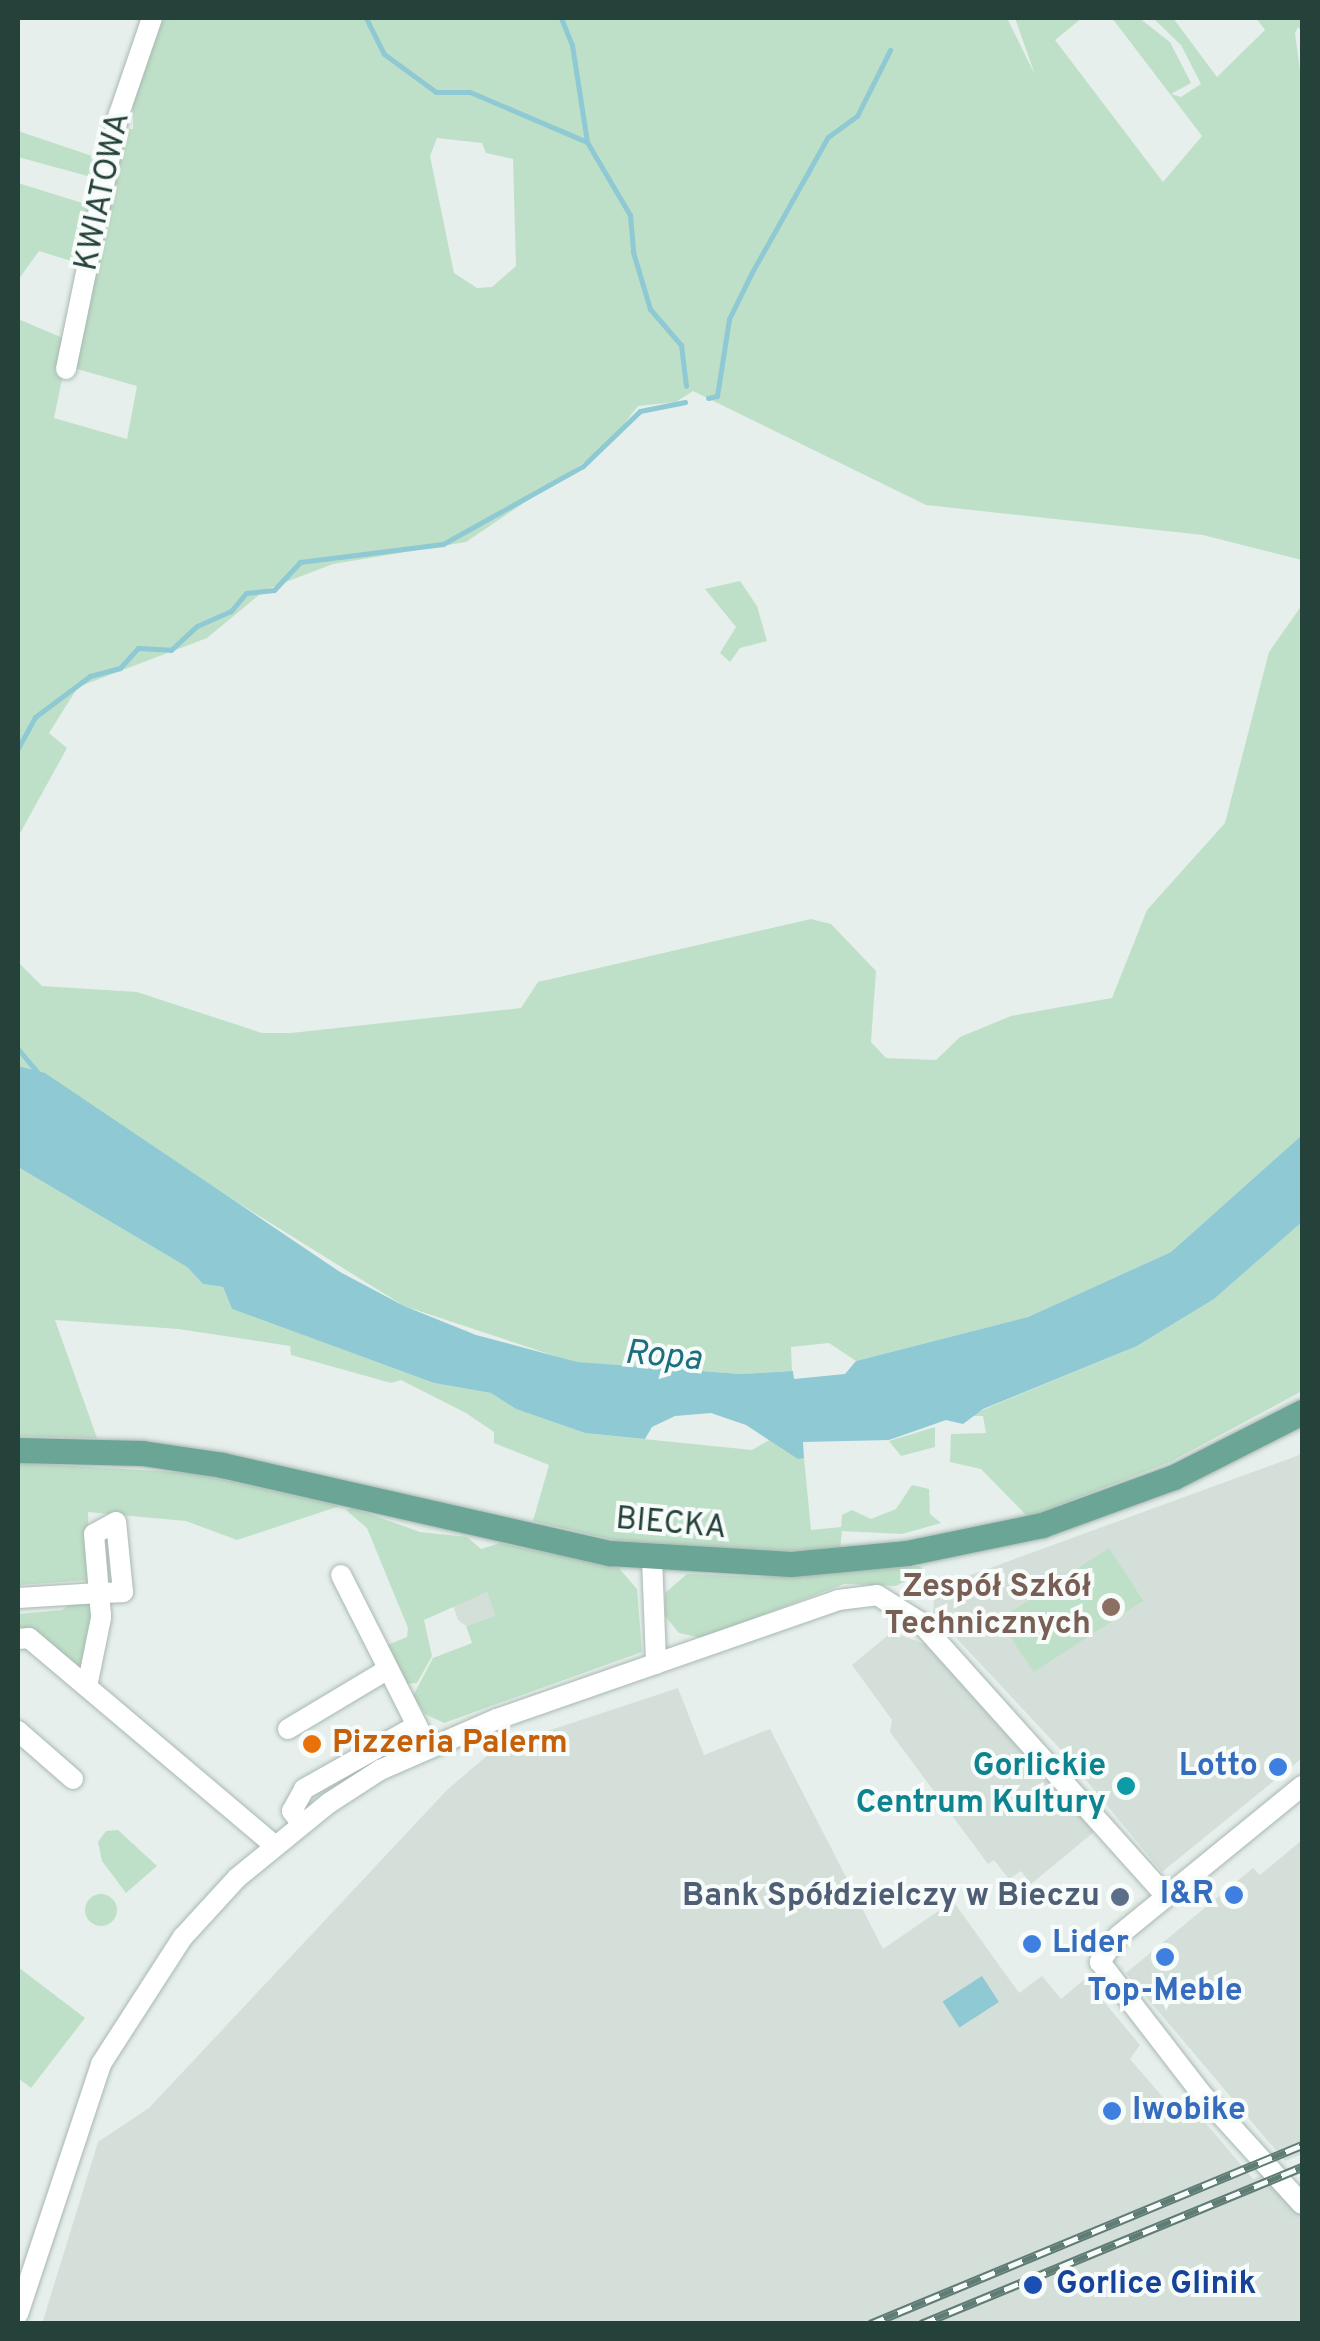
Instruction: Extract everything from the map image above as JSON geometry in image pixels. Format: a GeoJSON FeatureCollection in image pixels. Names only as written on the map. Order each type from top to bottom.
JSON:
{"type":"FeatureCollection","features":[{"type":"Feature","properties":{"kind":"main road","name":"BIECKA"},"geometry":{"type":"LineString","coordinates":[[18,1450],[142,1453],[222,1465],[534,1538],[652,1558],[790,1564],[991,1537],[1085,1512],[1160,1482],[1302,1412]]}},
{"type":"Feature","properties":{"kind":"street","name":"KWIATOWA"},"geometry":{"type":"LineString","coordinates":[[66,369],[119,114],[152,18]]}},
{"type":"Feature","properties":{"kind":"street"},"geometry":{"type":"LineString","coordinates":[[652,1558],[656,1664]]}},
{"type":"Feature","properties":{"kind":"street"},"geometry":{"type":"LineString","coordinates":[[341,1576],[384,1671],[428,1747]]}},
{"type":"Feature","properties":{"kind":"street"},"geometry":{"type":"LineString","coordinates":[[18,1598],[99,1593],[101,1618],[87,1688]]}},
{"type":"Feature","properties":{"kind":"street"},"geometry":{"type":"LineString","coordinates":[[18,2314],[101,2064],[183,1936],[301,1823],[380,1770],[428,1747],[838,1600],[877,1595],[910,1612],[977,1681],[1166,1896]]}},
{"type":"Feature","properties":{"kind":"street"},"geometry":{"type":"LineString","coordinates":[[18,1639],[28,1638],[274,1845]]}},
{"type":"Feature","properties":{"kind":"street"},"geometry":{"type":"LineString","coordinates":[[288,1729],[384,1671]]}},
{"type":"Feature","properties":{"kind":"street"},"geometry":{"type":"LineString","coordinates":[[301,1823],[292,1812],[304,1788],[416,1726]]}},
{"type":"Feature","properties":{"kind":"street"},"geometry":{"type":"LineString","coordinates":[[18,1731],[72,1778]]}},
{"type":"Feature","properties":{"kind":"street"},"geometry":{"type":"LineString","coordinates":[[1301,2200],[1107,1979],[1100,1962],[1105,1950],[1166,1896],[1302,1786]]}},
{"type":"Feature","properties":{"kind":"shaded area","name":"Zespół Szkół Technicznych"},"geometry":{"type":"Polygon","coordinates":[[[1302,1454],[1302,1758],[1162,1872],[1062,1751],[933,1613],[935,1588],[1302,1454]]]}},
{"type":"Feature","properties":{"kind":"shaded area"},"geometry":{"type":"Polygon","coordinates":[[[487,1592],[495,1616],[466,1626],[458,1620],[453,1605],[487,1592]]]}},
{"type":"Feature","properties":{"kind":"shaded area"},"geometry":{"type":"Polygon","coordinates":[[[892,1632],[925,1644],[1094,1832],[1031,1884],[1021,1871],[1009,1879],[994,1860],[988,1864],[890,1732],[892,1720],[852,1665],[892,1632]]]}},
{"type":"Feature","properties":{"kind":"shaded area"},"geometry":{"type":"Polygon","coordinates":[[[678,1688],[704,1755],[770,1729],[883,1949],[953,1901],[1019,1993],[1042,1976],[1061,1999],[1085,1979],[1140,2045],[1130,2059],[1179,2116],[1198,2114],[1253,2179],[1263,2175],[1302,2216],[1302,2323],[42,2324],[98,2142],[149,2108],[447,1790],[496,1748],[678,1688]]]}},
{"type":"Feature","properties":{"kind":"shaded area"},"geometry":{"type":"Polygon","coordinates":[[[1302,1840],[1302,2154],[1285,2161],[1126,1973],[1253,1868],[1260,1875],[1302,1840]]]}},
{"type":"Feature","properties":{"kind":"green space"},"geometry":{"type":"Polygon","coordinates":[[[156,18],[1007,18],[1035,75],[1015,18],[1082,18],[1055,40],[1163,182],[1202,136],[1112,18],[1139,18],[1170,42],[1191,83],[1171,94],[1181,97],[1201,84],[1181,45],[1153,18],[1173,18],[1217,77],[1265,30],[1256,18],[1302,18],[1302,32],[1298,27],[1295,33],[1302,86],[1302,560],[1203,535],[926,505],[693,391],[676,402],[638,406],[605,448],[466,542],[333,564],[265,590],[207,638],[78,687],[49,733],[67,748],[18,837],[18,319],[70,341],[54,418],[127,439],[137,386],[70,367],[123,129],[133,129],[133,101],[156,18]],[[437,138],[430,156],[454,273],[477,288],[492,287],[516,266],[513,159],[486,153],[482,143],[437,138]]]}},
{"type":"Feature","properties":{"kind":"green space"},"geometry":{"type":"Polygon","coordinates":[[[18,131],[107,161],[102,180],[18,157],[18,131]]]}},
{"type":"Feature","properties":{"kind":"green space"},"geometry":{"type":"Polygon","coordinates":[[[18,183],[95,207],[84,265],[39,251],[18,280],[18,183]]]}},
{"type":"Feature","properties":{"kind":"green space"},"geometry":{"type":"Polygon","coordinates":[[[740,581],[757,606],[767,641],[740,648],[730,662],[720,653],[736,627],[705,589],[740,581]]]}},
{"type":"Feature","properties":{"kind":"green space"},"geometry":{"type":"Polygon","coordinates":[[[1302,605],[1302,1135],[1171,1252],[1028,1317],[856,1361],[829,1343],[791,1347],[792,1371],[741,1374],[573,1362],[404,1306],[18,1066],[18,962],[42,986],[137,992],[262,1033],[291,1033],[521,1008],[538,982],[811,919],[831,924],[876,971],[871,1042],[886,1058],[936,1060],[960,1037],[1011,1016],[1112,998],[1147,910],[1225,823],[1269,652],[1302,605]]]}},
{"type":"Feature","properties":{"kind":"green space"},"geometry":{"type":"Polygon","coordinates":[[[18,1167],[187,1267],[203,1284],[223,1287],[232,1309],[434,1383],[491,1393],[516,1409],[585,1433],[752,1450],[771,1439],[804,1458],[811,1530],[841,1527],[842,1515],[852,1510],[871,1519],[896,1509],[912,1485],[929,1489],[930,1514],[941,1523],[902,1534],[842,1531],[840,1549],[769,1552],[618,1541],[533,1521],[549,1465],[494,1443],[494,1432],[466,1413],[401,1380],[391,1383],[291,1355],[290,1346],[178,1329],[55,1320],[97,1438],[18,1436],[18,1167]]]}},
{"type":"Feature","properties":{"kind":"green space"},"geometry":{"type":"Polygon","coordinates":[[[1302,1222],[1302,1391],[1170,1462],[1028,1517],[981,1469],[950,1462],[951,1434],[986,1433],[983,1416],[968,1416],[1137,1346],[1214,1299],[1302,1222]]]}},
{"type":"Feature","properties":{"kind":"green space"},"geometry":{"type":"Polygon","coordinates":[[[935,1427],[935,1447],[901,1456],[889,1441],[935,1427]]]}},
{"type":"Feature","properties":{"kind":"green space"},"geometry":{"type":"Polygon","coordinates":[[[18,1463],[194,1473],[340,1506],[237,1540],[186,1521],[88,1512],[90,1580],[18,1585],[18,1463]]]}},
{"type":"Feature","properties":{"kind":"green space"},"geometry":{"type":"Polygon","coordinates":[[[353,1508],[420,1532],[467,1537],[481,1549],[500,1543],[618,1567],[637,1589],[642,1652],[444,1723],[425,1714],[413,1696],[433,1658],[472,1643],[466,1626],[495,1616],[487,1592],[424,1620],[432,1656],[417,1683],[405,1684],[385,1646],[407,1637],[408,1628],[367,1528],[346,1510],[353,1508]]]}},
{"type":"Feature","properties":{"kind":"green space"},"geometry":{"type":"Polygon","coordinates":[[[1109,1548],[1143,1601],[1033,1672],[999,1619],[1109,1548]]]}},
{"type":"Feature","properties":{"kind":"green space"},"geometry":{"type":"Polygon","coordinates":[[[920,1566],[924,1571],[896,1586],[844,1584],[702,1638],[679,1633],[665,1616],[665,1593],[687,1574],[759,1577],[920,1566]]]}},
{"type":"Feature","properties":{"kind":"green space"},"geometry":{"type":"Polygon","coordinates":[[[78,1599],[95,1605],[81,1676],[40,1633],[18,1636],[18,1614],[62,1610],[78,1599]]]}},
{"type":"Feature","properties":{"kind":"green space"},"geometry":{"type":"Polygon","coordinates":[[[118,1830],[157,1866],[126,1893],[102,1861],[98,1842],[106,1831],[118,1830]]]}},
{"type":"Feature","properties":{"kind":"green space"},"geometry":{"type":"Polygon","coordinates":[[[101,1894],[113,1898],[117,1910],[113,1922],[101,1926],[89,1922],[85,1910],[89,1898],[101,1894]]]}},
{"type":"Feature","properties":{"kind":"green space"},"geometry":{"type":"Polygon","coordinates":[[[18,1967],[85,2018],[31,2088],[18,2078],[18,1967]]]}},
{"type":"Feature","properties":{"kind":"water"},"geometry":{"type":"Polygon","coordinates":[[[18,1066],[45,1073],[340,1272],[404,1306],[476,1335],[577,1362],[741,1374],[793,1371],[794,1379],[845,1374],[856,1361],[1028,1317],[1171,1252],[1302,1135],[1302,1222],[1214,1299],[1137,1346],[983,1409],[963,1424],[946,1420],[889,1440],[803,1442],[804,1458],[798,1459],[746,1425],[711,1413],[675,1416],[652,1427],[645,1439],[585,1433],[516,1409],[491,1393],[434,1383],[232,1309],[223,1287],[203,1284],[187,1267],[18,1167],[18,1066]]]}},
{"type":"Feature","properties":{"kind":"water"},"geometry":{"type":"Polygon","coordinates":[[[982,1976],[999,2002],[959,2028],[943,2002],[982,1976]]]}},
{"type":"Feature","properties":{"kind":"waterway"},"geometry":{"type":"LineString","coordinates":[[366,18],[384,54],[436,92],[470,92],[587,142]]}},
{"type":"Feature","properties":{"kind":"waterway"},"geometry":{"type":"LineString","coordinates":[[561,18],[572,45],[587,142],[630,215],[633,252],[650,309],[681,345],[686,386]]}},
{"type":"Feature","properties":{"kind":"waterway"},"geometry":{"type":"LineString","coordinates":[[708,398],[717,396],[729,319],[751,274],[828,137],[857,116],[890,50]]}},
{"type":"Feature","properties":{"kind":"waterway"},"geometry":{"type":"LineString","coordinates":[[18,748],[35,717],[90,676],[120,668],[138,648],[171,650],[197,626],[231,611],[246,593],[274,590],[300,562],[443,544],[583,466],[640,411],[685,402]]}},
{"type":"Feature","properties":{"kind":"waterway"},"geometry":{"type":"LineString","coordinates":[[18,1049],[38,1073]]}},
{"type":"Feature","properties":{"kind":"railway"},"geometry":{"type":"LineString","coordinates":[[870,2324],[1302,2145]]}},
{"type":"Feature","properties":{"kind":"railway"},"geometry":{"type":"LineString","coordinates":[[921,2324],[1302,2167]]}},
{"type":"Feature","properties":{"kind":"place","name":"Zespół Szkół Technicznych"},"geometry":{"type":"Point","coordinates":[1111,1607]}},
{"type":"Feature","properties":{"kind":"place","name":"Pizzeria Palerm"},"geometry":{"type":"Point","coordinates":[312,1744]}},
{"type":"Feature","properties":{"kind":"place","name":"Lotto"},"geometry":{"type":"Point","coordinates":[1278,1767]}},
{"type":"Feature","properties":{"kind":"place","name":"Gorlickie Centrum Kultury"},"geometry":{"type":"Point","coordinates":[1126,1786]}},
{"type":"Feature","properties":{"kind":"place","name":"I&R"},"geometry":{"type":"Point","coordinates":[1234,1895]}},
{"type":"Feature","properties":{"kind":"place","name":"Bank Spółdzielczy w Bieczu"},"geometry":{"type":"Point","coordinates":[1120,1897]}},
{"type":"Feature","properties":{"kind":"place","name":"Lider"},"geometry":{"type":"Point","coordinates":[1032,1944]}},
{"type":"Feature","properties":{"kind":"place","name":"Top-Meble"},"geometry":{"type":"Point","coordinates":[1165,1957]}},
{"type":"Feature","properties":{"kind":"place","name":"Iwobike"},"geometry":{"type":"Point","coordinates":[1112,2111]}},
{"type":"Feature","properties":{"kind":"place","name":"Gorlice Glinik"},"geometry":{"type":"Point","coordinates":[1033,2285]}},
{"type":"Feature","properties":{"kind":"water label","name":"Ropa"},"geometry":{"type":"Point","coordinates":[663,1357]}}]}
